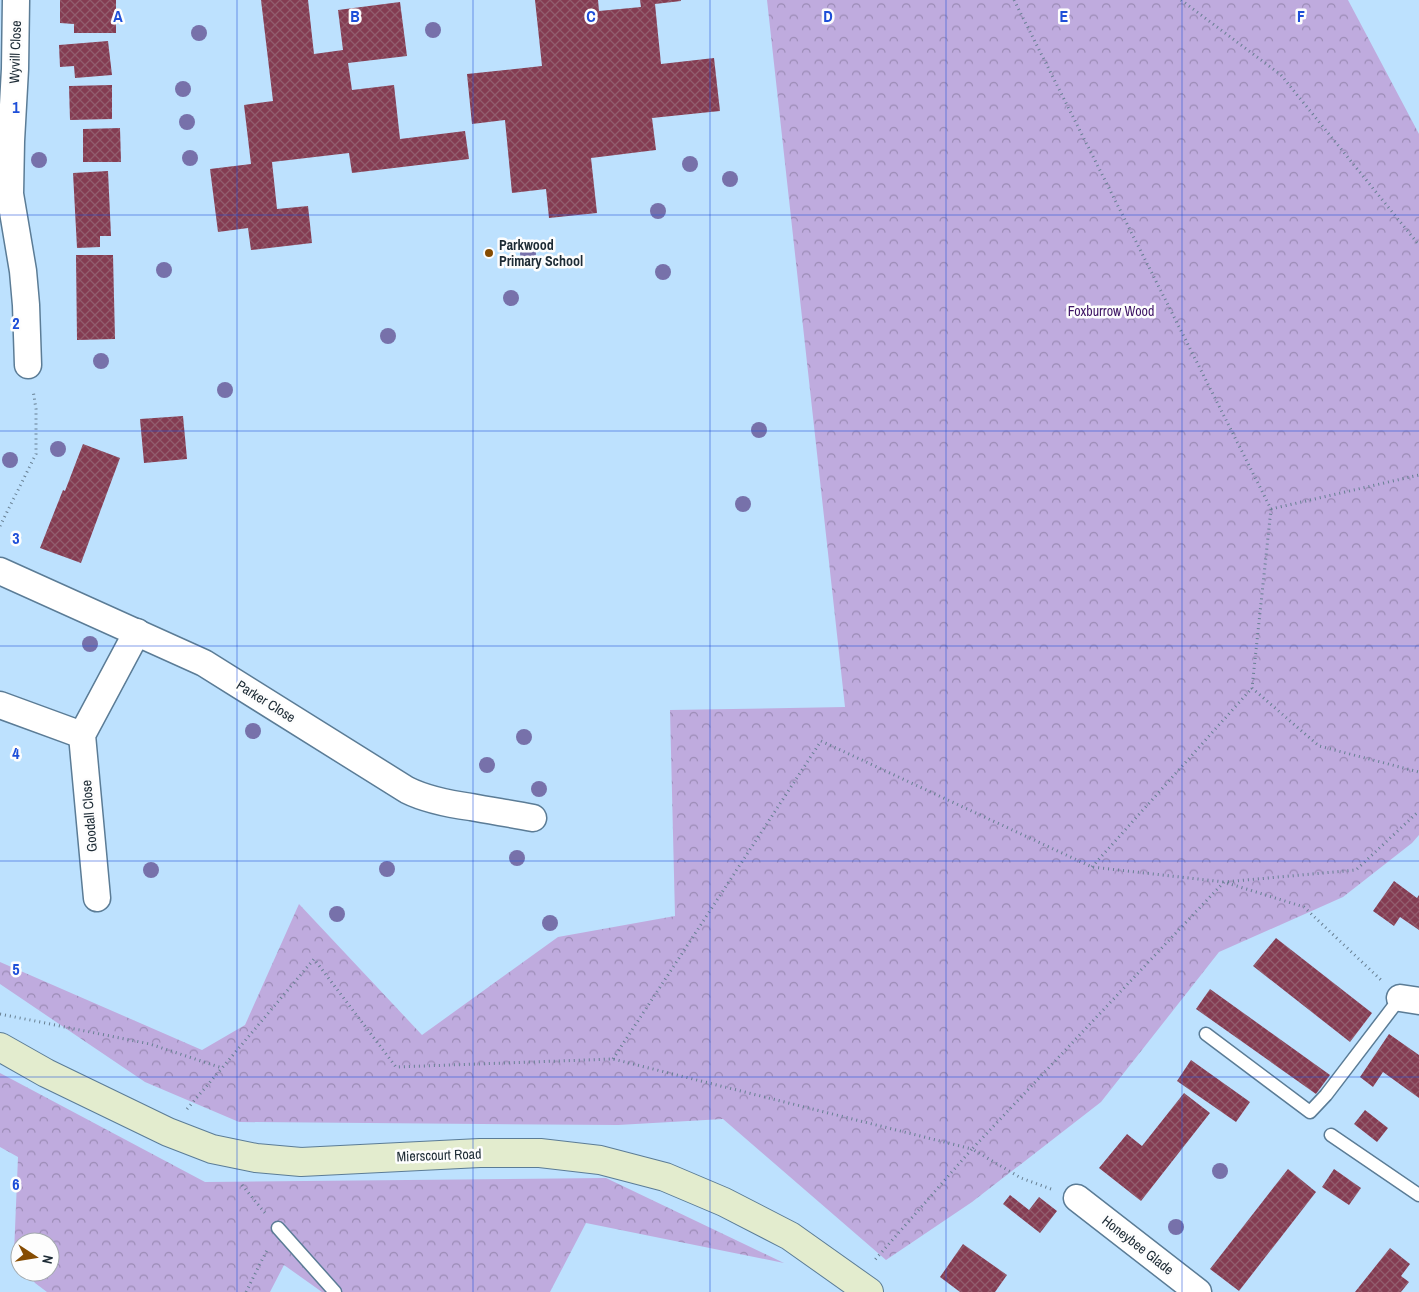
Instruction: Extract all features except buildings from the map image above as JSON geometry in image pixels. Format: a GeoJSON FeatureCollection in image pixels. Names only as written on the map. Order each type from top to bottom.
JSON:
{"type":"FeatureCollection","features":[{"type":"Feature","properties":{"kind":"street","name":"Wyvill Close"},"geometry":{"type":"LineString","coordinates":[[16,0],[15,69],[5,194],[22,271],[26,305],[28,365]]}},
{"type":"Feature","properties":{"kind":"street","name":"Parker Close"},"geometry":{"type":"LineString","coordinates":[[0,571],[190,655],[416,795],[449,804],[534,818]]}},
{"type":"Feature","properties":{"kind":"street"},"geometry":{"type":"LineString","coordinates":[[0,705],[82,735],[137,632]]}},
{"type":"Feature","properties":{"kind":"street","name":"Goodall Close"},"geometry":{"type":"LineString","coordinates":[[82,735],[96,898]]}},
{"type":"Feature","properties":{"kind":"street","name":"Mierscourt Road"},"geometry":{"type":"LineString","coordinates":[[0,1047],[46,1073],[168,1132],[212,1149],[256,1158],[301,1162],[480,1152],[540,1153],[600,1160],[665,1177],[724,1202],[790,1236],[862,1287]]}},
{"type":"Feature","properties":{"kind":"street","name":"Honeybee Glade"},"geometry":{"type":"LineString","coordinates":[[1077,1198],[1198,1292]]}},
{"type":"Feature","properties":{"kind":"lane"},"geometry":{"type":"LineString","coordinates":[[1206,1034],[1310,1112],[1410,999]]}},
{"type":"Feature","properties":{"kind":"lane"},"geometry":{"type":"LineString","coordinates":[[1331,1135],[1419,1195]]}},
{"type":"Feature","properties":{"kind":"lane"},"geometry":{"type":"LineString","coordinates":[[278,1228],[336,1292]]}},
{"type":"Feature","properties":{"kind":"path"},"geometry":{"type":"LineString","coordinates":[[1014,0],[1271,509],[1252,688],[1092,867]]}},
{"type":"Feature","properties":{"kind":"path"},"geometry":{"type":"LineString","coordinates":[[1181,0],[1281,75],[1419,245]]}},
{"type":"Feature","properties":{"kind":"path"},"geometry":{"type":"LineString","coordinates":[[0,526],[36,454],[36,409],[28,365]]}},
{"type":"Feature","properties":{"kind":"path"},"geometry":{"type":"LineString","coordinates":[[1271,509],[1419,475]]}},
{"type":"Feature","properties":{"kind":"path"},"geometry":{"type":"LineString","coordinates":[[1252,688],[1319,746],[1419,772]]}},
{"type":"Feature","properties":{"kind":"path"},"geometry":{"type":"LineString","coordinates":[[613,1059],[821,741],[1092,867],[1224,882],[1304,907],[1410,999]]}},
{"type":"Feature","properties":{"kind":"path"},"geometry":{"type":"LineString","coordinates":[[862,1287],[972,1149],[1224,882],[1356,870],[1419,811]]}},
{"type":"Feature","properties":{"kind":"path"},"geometry":{"type":"LineString","coordinates":[[168,1132],[314,959],[396,1067],[613,1059],[972,1149],[1021,1178],[1077,1198]]}},
{"type":"Feature","properties":{"kind":"path"},"geometry":{"type":"LineString","coordinates":[[0,1014],[150,1044],[222,1068]]}},
{"type":"Feature","properties":{"kind":"path"},"geometry":{"type":"LineString","coordinates":[[242,1185],[278,1228],[246,1292]]}},
{"type":"Feature","properties":{"kind":"green space","name":"Foxburrow Wood"},"geometry":{"type":"Polygon","coordinates":[[[767,0],[1348,0],[1419,134],[1419,835],[1412,843],[1343,897],[1219,952],[1101,1102],[972,1202],[886,1260],[723,1119],[618,1125],[239,1122],[145,1082],[0,984],[0,962],[202,1050],[245,1025],[299,904],[422,1035],[558,937],[675,916],[670,710],[845,707],[767,0]]]}},
{"type":"Feature","properties":{"kind":"green space"},"geometry":{"type":"Polygon","coordinates":[[[0,1073],[205,1182],[606,1178],[784,1263],[586,1223],[550,1292],[322,1292],[284,1265],[270,1292],[47,1292],[34,1282],[60,1282],[60,1232],[15,1232],[18,1157],[0,1147],[0,1073]]]}},
{"type":"Feature","properties":{"kind":"place","name":"Parkwood Primary School"},"geometry":{"type":"Point","coordinates":[489,253]}}]}
